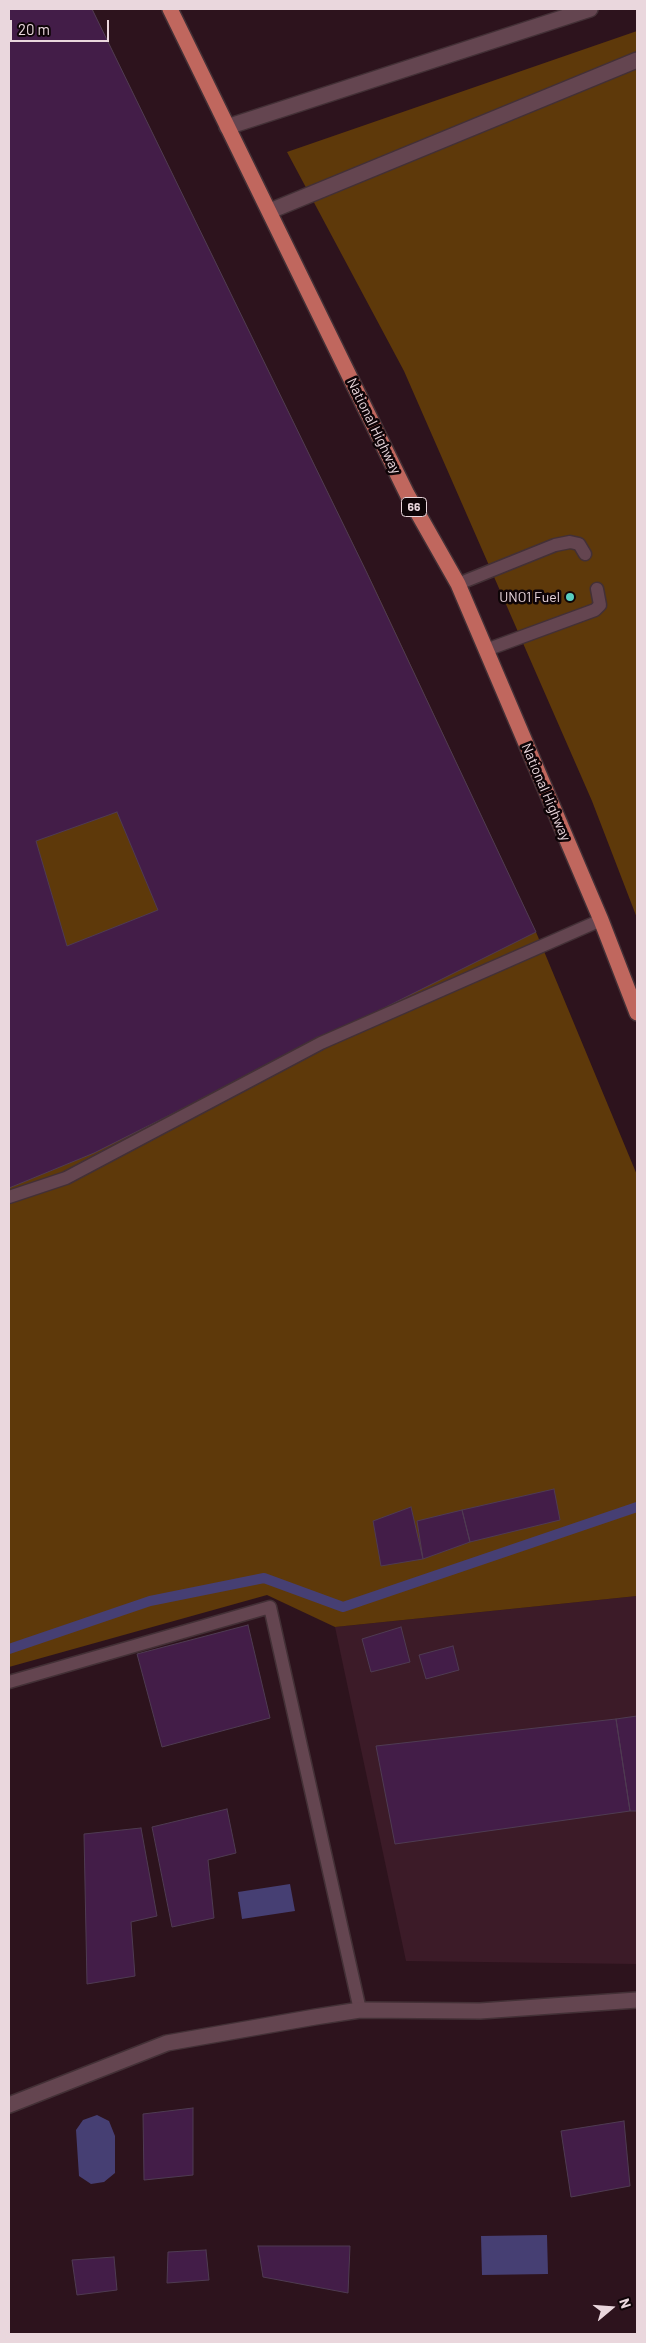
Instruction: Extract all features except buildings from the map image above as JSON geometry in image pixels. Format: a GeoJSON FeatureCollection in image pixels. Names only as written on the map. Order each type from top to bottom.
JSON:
{"type":"FeatureCollection","features":[{"type":"Feature","properties":{"kind":"main road","name":"National Highway"},"geometry":{"type":"LineString","coordinates":[[170,9],[406,494],[458,584],[601,920],[637,1014]]}},
{"type":"Feature","properties":{"kind":"street"},"geometry":{"type":"LineString","coordinates":[[227,127],[590,9]]}},
{"type":"Feature","properties":{"kind":"street"},"geometry":{"type":"LineString","coordinates":[[270,212],[637,60]]}},
{"type":"Feature","properties":{"kind":"street"},"geometry":{"type":"LineString","coordinates":[[9,2105],[167,2043],[360,2010],[480,2011],[637,2000]]}},
{"type":"Feature","properties":{"kind":"lane"},"geometry":{"type":"LineString","coordinates":[[458,584],[555,545],[570,542],[579,544],[585,554]]}},
{"type":"Feature","properties":{"kind":"lane"},"geometry":{"type":"LineString","coordinates":[[486,650],[595,610],[600,605],[597,589]]}},
{"type":"Feature","properties":{"kind":"lane"},"geometry":{"type":"LineString","coordinates":[[9,1197],[66,1178],[321,1043],[601,920]]}},
{"type":"Feature","properties":{"kind":"lane"},"geometry":{"type":"LineString","coordinates":[[9,1682],[270,1607],[360,2010]]}},
{"type":"Feature","properties":{"kind":"shaded area"},"geometry":{"type":"Polygon","coordinates":[[[9,9],[92,9],[374,587],[536,932],[637,1175],[637,1596],[335,1627],[267,1595],[9,1667],[9,9]]]}},
{"type":"Feature","properties":{"kind":"shaded area"},"geometry":{"type":"Polygon","coordinates":[[[637,31],[637,918],[592,801],[404,371],[287,152],[637,31]]]}},
{"type":"Feature","properties":{"kind":"shaded area"},"geometry":{"type":"Polygon","coordinates":[[[637,1596],[637,1964],[406,1961],[335,1627],[637,1596]]]}},
{"type":"Feature","properties":{"kind":"shaded area"},"geometry":{"type":"Polygon","coordinates":[[[290,1884],[295,1911],[242,1919],[238,1892],[290,1884]]]}},
{"type":"Feature","properties":{"kind":"shaded area"},"geometry":{"type":"Polygon","coordinates":[[[97,2115],[109,2121],[115,2136],[115,2173],[104,2182],[91,2184],[79,2176],[76,2130],[83,2120],[97,2115]]]}},
{"type":"Feature","properties":{"kind":"shaded area"},"geometry":{"type":"Polygon","coordinates":[[[547,2235],[548,2274],[482,2275],[481,2236],[547,2235]]]}},
{"type":"Feature","properties":{"kind":"waterway"},"geometry":{"type":"LineString","coordinates":[[9,1649],[150,1601],[264,1578],[343,1607],[637,1507]]}},
{"type":"Feature","properties":{"kind":"place","name":"UNO1 Fuel"},"geometry":{"type":"Point","coordinates":[570,597]}}]}
